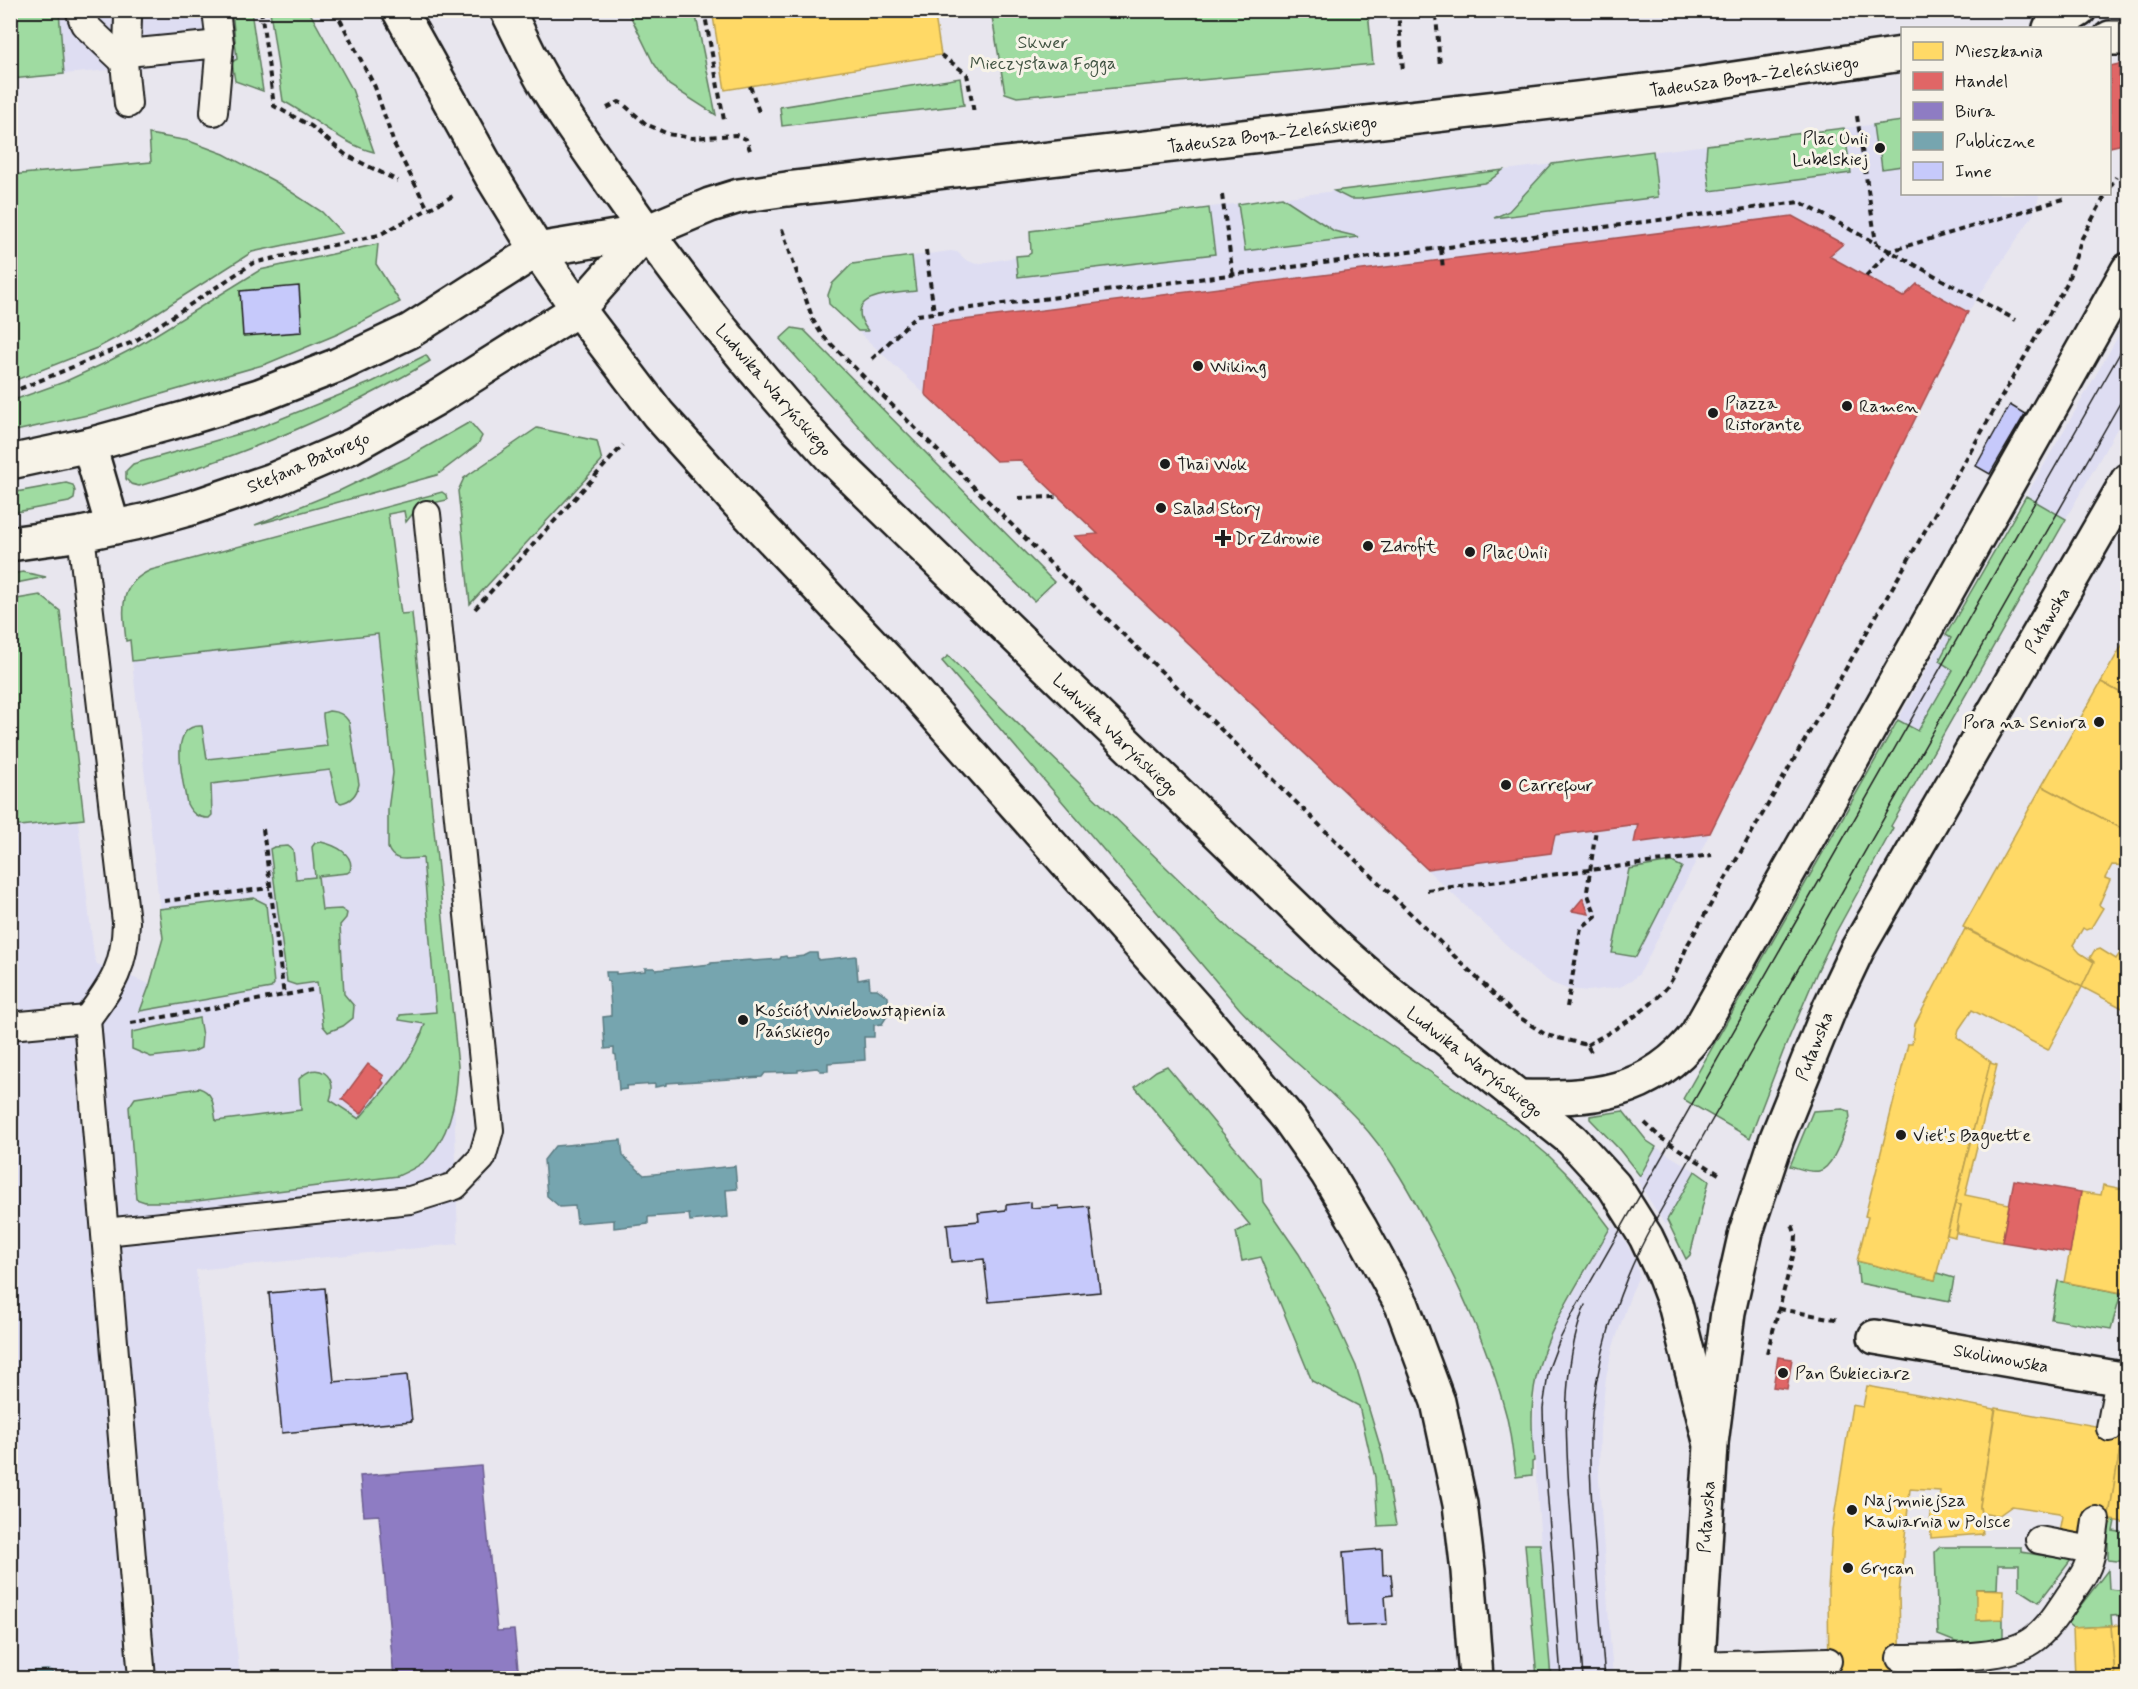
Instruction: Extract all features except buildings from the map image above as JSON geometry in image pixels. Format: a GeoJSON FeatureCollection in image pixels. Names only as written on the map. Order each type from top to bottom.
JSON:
{"type":"FeatureCollection","features":[{"type":"Feature","properties":{"kind":"street"},"geometry":{"type":"LineString","coordinates":[[399,10],[491,175],[537,250],[578,309],[658,414],[739,504],[889,662],[1200,1014],[1289,1119],[1327,1173],[1390,1282],[1412,1332],[1437,1402],[1456,1481],[1466,1547],[1476,1678]]}},
{"type":"Feature","properties":{"kind":"street","name":"Ludwika Waryńskiego"},"geometry":{"type":"LineString","coordinates":[[507,10],[542,77],[574,128],[646,232],[709,315],[832,458],[1332,943],[1389,993],[1572,1140],[1614,1186],[1639,1224],[1664,1275],[1675,1304],[1711,1445]]}},
{"type":"Feature","properties":{"kind":"street"},"geometry":{"type":"LineString","coordinates":[[2052,27],[2079,10]]}},
{"type":"Feature","properties":{"kind":"street"},"geometry":{"type":"LineString","coordinates":[[2111,39],[2127,38]]}},
{"type":"Feature","properties":{"kind":"street","name":"Tadeusza Boya-Żeleńskiego"},"geometry":{"type":"LineString","coordinates":[[537,250],[646,232],[710,204],[767,191],[1673,88],[1901,54]]}},
{"type":"Feature","properties":{"kind":"street","name":"Tadeusza Boya-Żeleńskiego"},"geometry":{"type":"LineString","coordinates":[[578,309],[646,232]]}},
{"type":"Feature","properties":{"kind":"street"},"geometry":{"type":"LineString","coordinates":[[10,462],[89,445],[259,396],[371,350],[410,331],[537,250]]}},
{"type":"Feature","properties":{"kind":"street"},"geometry":{"type":"LineString","coordinates":[[1520,1097],[1584,1096],[1633,1084],[1648,1078],[1678,1057],[1697,1034],[2127,270]]}},
{"type":"Feature","properties":{"kind":"street","name":"Stefana Batorego"},"geometry":{"type":"LineString","coordinates":[[10,544],[81,534],[148,520],[232,495],[352,446],[435,399],[578,309]]}},
{"type":"Feature","properties":{"kind":"street"},"geometry":{"type":"LineString","coordinates":[[89,445],[113,527]]}},
{"type":"Feature","properties":{"kind":"street","name":"Puławska"},"geometry":{"type":"LineString","coordinates":[[1697,1672],[1711,1445],[1724,1334],[1746,1232],[1777,1138],[1830,1006],[1857,950],[2127,480]]}},
{"type":"Feature","properties":{"kind":"street","name":"Skolimowska"},"geometry":{"type":"LineString","coordinates":[[1875,1336],[2123,1379]]}},
{"type":"Feature","properties":{"kind":"lane"},"geometry":{"type":"LineString","coordinates":[[79,10],[84,24],[126,58],[220,44]]}},
{"type":"Feature","properties":{"kind":"lane"},"geometry":{"type":"LineString","coordinates":[[214,112],[220,44],[216,10]]}},
{"type":"Feature","properties":{"kind":"lane"},"geometry":{"type":"LineString","coordinates":[[128,17],[126,58],[128,104]]}},
{"type":"Feature","properties":{"kind":"lane"},"geometry":{"type":"LineString","coordinates":[[105,1232],[410,1200],[455,1186],[482,1158],[489,1130],[428,514]]}},
{"type":"Feature","properties":{"kind":"lane"},"geometry":{"type":"LineString","coordinates":[[81,534],[126,922],[125,948],[117,972],[107,992],[87,1019],[142,1678]]}},
{"type":"Feature","properties":{"kind":"lane"},"geometry":{"type":"LineString","coordinates":[[10,1026],[87,1019]]}},
{"type":"Feature","properties":{"kind":"lane"},"geometry":{"type":"LineString","coordinates":[[2110,1428],[2123,1379]]}},
{"type":"Feature","properties":{"kind":"lane"},"geometry":{"type":"LineString","coordinates":[[1900,1658],[1996,1654],[2029,1643],[2048,1626],[2090,1564],[2096,1520]]}},
{"type":"Feature","properties":{"kind":"lane"},"geometry":{"type":"LineString","coordinates":[[2039,1540],[2092,1550]]}},
{"type":"Feature","properties":{"kind":"lane"},"geometry":{"type":"LineString","coordinates":[[1697,1672],[1828,1661]]}},
{"type":"Feature","properties":{"kind":"path"},"geometry":{"type":"LineString","coordinates":[[261,10],[274,106],[311,126],[346,155],[398,181]]}},
{"type":"Feature","properties":{"kind":"path"},"geometry":{"type":"LineString","coordinates":[[335,10],[375,87],[394,144],[428,209]]}},
{"type":"Feature","properties":{"kind":"path"},"geometry":{"type":"LineString","coordinates":[[704,10],[724,120]]}},
{"type":"Feature","properties":{"kind":"path"},"geometry":{"type":"LineString","coordinates":[[1398,10],[1403,71]]}},
{"type":"Feature","properties":{"kind":"path"},"geometry":{"type":"LineString","coordinates":[[1436,15],[1440,67]]}},
{"type":"Feature","properties":{"kind":"path"},"geometry":{"type":"LineString","coordinates":[[941,55],[967,74],[974,113]]}},
{"type":"Feature","properties":{"kind":"path"},"geometry":{"type":"LineString","coordinates":[[750,87],[760,115]]}},
{"type":"Feature","properties":{"kind":"path"},"geometry":{"type":"LineString","coordinates":[[607,109],[619,102],[655,130],[680,137],[705,138],[736,135],[746,139],[750,150]]}},
{"type":"Feature","properties":{"kind":"path"},"geometry":{"type":"LineString","coordinates":[[1857,116],[1876,243]]}},
{"type":"Feature","properties":{"kind":"path"},"geometry":{"type":"LineString","coordinates":[[2111,184],[2116,177]]}},
{"type":"Feature","properties":{"kind":"path"},"geometry":{"type":"LineString","coordinates":[[1222,195],[1233,276]]}},
{"type":"Feature","properties":{"kind":"path"},"geometry":{"type":"LineString","coordinates":[[785,236],[813,320],[822,335],[1067,580],[1513,1013],[1546,1035],[1587,1045],[1629,1021],[1668,986],[1688,944],[2067,283],[2082,238],[2105,195]]}},
{"type":"Feature","properties":{"kind":"path"},"geometry":{"type":"LineString","coordinates":[[10,393],[135,341],[253,263],[379,235],[452,197]]}},
{"type":"Feature","properties":{"kind":"path"},"geometry":{"type":"LineString","coordinates":[[1866,276],[1890,251],[2067,198]]}},
{"type":"Feature","properties":{"kind":"path"},"geometry":{"type":"LineString","coordinates":[[872,359],[916,315],[1800,202],[2016,320]]}},
{"type":"Feature","properties":{"kind":"path"},"geometry":{"type":"LineString","coordinates":[[926,249],[933,313]]}},
{"type":"Feature","properties":{"kind":"path"},"geometry":{"type":"LineString","coordinates":[[1441,249],[1443,269]]}},
{"type":"Feature","properties":{"kind":"path"},"geometry":{"type":"LineString","coordinates":[[472,612],[623,445]]}},
{"type":"Feature","properties":{"kind":"path"},"geometry":{"type":"LineString","coordinates":[[1018,498],[1059,496]]}},
{"type":"Feature","properties":{"kind":"path"},"geometry":{"type":"LineString","coordinates":[[263,829],[284,996]]}},
{"type":"Feature","properties":{"kind":"path"},"geometry":{"type":"LineString","coordinates":[[1567,1007],[1581,928],[1596,916],[1587,891],[1596,830]]}},
{"type":"Feature","properties":{"kind":"path"},"geometry":{"type":"LineString","coordinates":[[1427,890],[1712,855]]}},
{"type":"Feature","properties":{"kind":"path"},"geometry":{"type":"LineString","coordinates":[[164,901],[270,888]]}},
{"type":"Feature","properties":{"kind":"path"},"geometry":{"type":"LineString","coordinates":[[130,1023],[312,990]]}},
{"type":"Feature","properties":{"kind":"path"},"geometry":{"type":"LineString","coordinates":[[128,1030],[134,1013]]}},
{"type":"Feature","properties":{"kind":"path"},"geometry":{"type":"LineString","coordinates":[[1587,1045],[1593,1055]]}},
{"type":"Feature","properties":{"kind":"path"},"geometry":{"type":"LineString","coordinates":[[1661,1138],[1729,1180]]}},
{"type":"Feature","properties":{"kind":"path"},"geometry":{"type":"LineString","coordinates":[[1765,1362],[1796,1249],[1795,1229],[1788,1219]]}},
{"type":"Feature","properties":{"kind":"path"},"geometry":{"type":"LineString","coordinates":[[1779,1309],[1853,1323],[1875,1336]]}},
{"type":"Feature","properties":{"kind":"shaded area"},"geometry":{"type":"Polygon","coordinates":[[[59,11],[232,11],[237,59],[64,74],[59,11]]]}},
{"type":"Feature","properties":{"kind":"shaded area","name":"Plac Unii"},"geometry":{"type":"Polygon","coordinates":[[[1901,121],[1901,195],[2038,195],[2033,215],[1968,312],[1645,964],[1639,974],[1620,987],[1588,991],[1567,989],[1552,983],[1534,971],[1074,536],[1097,533],[1020,460],[996,461],[829,304],[828,295],[832,284],[852,264],[951,251],[957,252],[966,260],[976,264],[1028,255],[1032,248],[1031,231],[1901,121]]]}},
{"type":"Feature","properties":{"kind":"shaded area"},"geometry":{"type":"Polygon","coordinates":[[[2127,321],[2127,411],[1723,1122],[1683,1099],[2127,321]]]}},
{"type":"Feature","properties":{"kind":"shaded area"},"geometry":{"type":"Polygon","coordinates":[[[412,613],[452,1010],[458,1244],[196,1270],[240,1678],[11,1678],[10,643],[78,821],[94,956],[97,964],[150,984],[163,938],[130,644],[412,613]]]}},
{"type":"Feature","properties":{"kind":"shaded area"},"geometry":{"type":"Polygon","coordinates":[[[1656,1147],[1695,1171],[1665,1225],[1637,1180],[1656,1147]]]}},
{"type":"Feature","properties":{"kind":"shaded area"},"geometry":{"type":"Polygon","coordinates":[[[1613,1224],[1635,1259],[1639,1276],[1613,1347],[1606,1377],[1600,1428],[1599,1480],[1613,1678],[1551,1678],[1533,1436],[1536,1379],[1554,1327],[1613,1224]]]}},
{"type":"Feature","properties":{"kind":"green space"},"geometry":{"type":"Polygon","coordinates":[[[11,10],[59,11],[64,74],[11,79],[11,10]]]}},
{"type":"Feature","properties":{"kind":"green space"},"geometry":{"type":"Polygon","coordinates":[[[232,11],[251,11],[263,91],[235,81],[232,62],[237,59],[232,11]]]}},
{"type":"Feature","properties":{"kind":"green space"},"geometry":{"type":"Polygon","coordinates":[[[270,11],[309,11],[352,89],[374,152],[339,137],[283,101],[270,11]]]}},
{"type":"Feature","properties":{"kind":"green space"},"geometry":{"type":"Polygon","coordinates":[[[628,11],[695,11],[716,115],[669,85],[653,62],[628,11]]]}},
{"type":"Feature","properties":{"kind":"green space","name":"Skwer Mieczysława Fogga"},"geometry":{"type":"Polygon","coordinates":[[[991,11],[1368,11],[1373,64],[1017,97],[1005,93],[991,11]]]}},
{"type":"Feature","properties":{"kind":"green space"},"geometry":{"type":"Polygon","coordinates":[[[960,78],[964,105],[782,126],[780,107],[960,78]]]}},
{"type":"Feature","properties":{"kind":"green space"},"geometry":{"type":"Polygon","coordinates":[[[1901,121],[1901,166],[1882,169],[1873,125],[1901,121]]]}},
{"type":"Feature","properties":{"kind":"green space"},"geometry":{"type":"Polygon","coordinates":[[[1844,128],[1851,173],[1710,191],[1706,158],[1707,145],[1844,128]]]}},
{"type":"Feature","properties":{"kind":"green space"},"geometry":{"type":"Polygon","coordinates":[[[149,134],[189,141],[224,154],[276,182],[322,212],[342,233],[252,252],[127,332],[97,348],[11,382],[11,175],[151,162],[149,134]]]}},
{"type":"Feature","properties":{"kind":"green space"},"geometry":{"type":"Polygon","coordinates":[[[1653,151],[1658,197],[1494,218],[1509,211],[1552,164],[1653,151]]]}},
{"type":"Feature","properties":{"kind":"green space"},"geometry":{"type":"Polygon","coordinates":[[[1503,170],[1484,183],[1359,199],[1350,199],[1334,191],[1503,170]]]}},
{"type":"Feature","properties":{"kind":"green space"},"geometry":{"type":"Polygon","coordinates":[[[1282,197],[1334,231],[1359,237],[1245,251],[1238,204],[1282,197]]]}},
{"type":"Feature","properties":{"kind":"green space"},"geometry":{"type":"Polygon","coordinates":[[[1209,208],[1215,254],[1018,277],[1016,256],[1031,253],[1030,231],[1209,208]]]}},
{"type":"Feature","properties":{"kind":"green space"},"geometry":{"type":"Polygon","coordinates":[[[378,244],[376,264],[400,302],[338,334],[266,364],[92,414],[11,432],[11,401],[64,382],[134,348],[260,270],[378,244]]]}},
{"type":"Feature","properties":{"kind":"green space"},"geometry":{"type":"Polygon","coordinates":[[[912,256],[916,291],[883,295],[865,302],[860,309],[861,318],[868,331],[858,331],[829,304],[828,295],[832,284],[852,264],[912,256]]]}},
{"type":"Feature","properties":{"kind":"green space"},"geometry":{"type":"Polygon","coordinates":[[[792,328],[804,330],[1054,582],[1034,601],[878,448],[780,339],[792,328]]]}},
{"type":"Feature","properties":{"kind":"green space"},"geometry":{"type":"Polygon","coordinates":[[[426,355],[430,361],[395,381],[289,433],[215,462],[139,486],[131,484],[126,479],[126,471],[133,464],[253,430],[372,382],[426,355]]]}},
{"type":"Feature","properties":{"kind":"green space"},"geometry":{"type":"Polygon","coordinates":[[[470,422],[482,436],[478,444],[437,475],[255,525],[341,490],[407,458],[470,422]]]}},
{"type":"Feature","properties":{"kind":"green space"},"geometry":{"type":"Polygon","coordinates":[[[537,428],[597,441],[602,461],[470,604],[458,491],[464,478],[537,428]]]}},
{"type":"Feature","properties":{"kind":"green space"},"geometry":{"type":"Polygon","coordinates":[[[66,483],[73,485],[75,491],[74,499],[69,502],[11,513],[11,493],[66,483]]]}},
{"type":"Feature","properties":{"kind":"green space"},"geometry":{"type":"Polygon","coordinates":[[[442,492],[446,495],[447,500],[419,506],[406,522],[404,511],[388,514],[401,614],[412,613],[458,1066],[454,1103],[447,1127],[427,1159],[417,1167],[398,1176],[189,1202],[145,1202],[136,1199],[129,1107],[135,1098],[199,1088],[211,1097],[216,1121],[301,1110],[299,1079],[313,1070],[325,1073],[329,1078],[332,1091],[330,1100],[359,1119],[406,1063],[420,1038],[425,1024],[399,1020],[400,1015],[436,1012],[423,858],[398,858],[388,848],[388,810],[393,773],[378,634],[132,661],[130,640],[126,641],[124,619],[127,591],[140,576],[151,570],[442,492]]]}},
{"type":"Feature","properties":{"kind":"green space"},"geometry":{"type":"Polygon","coordinates":[[[2026,496],[2066,519],[1891,826],[1893,828],[1836,932],[1783,1052],[1750,1138],[1683,1099],[1898,720],[1918,731],[1953,670],[1939,661],[1951,638],[1946,635],[2026,496]]]}},
{"type":"Feature","properties":{"kind":"green space"},"geometry":{"type":"Polygon","coordinates":[[[23,572],[46,577],[11,584],[11,574],[23,572]]]}},
{"type":"Feature","properties":{"kind":"green space"},"geometry":{"type":"Polygon","coordinates":[[[40,595],[60,611],[84,819],[11,827],[11,600],[40,595]]]}},
{"type":"Feature","properties":{"kind":"green space"},"geometry":{"type":"Polygon","coordinates":[[[948,656],[1236,935],[1353,1020],[1524,1135],[1575,1182],[1610,1228],[1557,1320],[1541,1359],[1533,1399],[1534,1461],[1532,1462],[1532,1475],[1516,1477],[1511,1437],[1500,1391],[1475,1324],[1426,1222],[1400,1176],[1380,1147],[1344,1105],[1239,1008],[942,661],[948,656]]]}},
{"type":"Feature","properties":{"kind":"green space"},"geometry":{"type":"Polygon","coordinates":[[[329,711],[341,714],[349,722],[359,784],[351,799],[341,803],[337,801],[330,770],[211,784],[212,815],[209,818],[193,813],[187,804],[180,756],[184,734],[191,728],[202,726],[207,759],[327,746],[323,713],[329,711]]]}},
{"type":"Feature","properties":{"kind":"green space"},"geometry":{"type":"Polygon","coordinates":[[[321,842],[343,851],[351,865],[347,873],[318,876],[322,910],[341,909],[347,913],[340,925],[344,994],[354,1006],[353,1018],[343,1026],[328,1032],[323,1026],[317,982],[296,985],[287,982],[270,849],[288,846],[293,850],[296,879],[315,877],[312,847],[315,843],[321,842]]]}},
{"type":"Feature","properties":{"kind":"green space"},"geometry":{"type":"Polygon","coordinates":[[[1672,862],[1682,867],[1636,957],[1612,953],[1629,869],[1672,862]]]}},
{"type":"Feature","properties":{"kind":"green space"},"geometry":{"type":"Polygon","coordinates":[[[254,898],[266,904],[274,984],[271,988],[140,1011],[163,938],[159,909],[254,898]]]}},
{"type":"Feature","properties":{"kind":"green space"},"geometry":{"type":"Polygon","coordinates":[[[199,1018],[201,1048],[193,1052],[151,1057],[132,1049],[132,1032],[199,1018]]]}},
{"type":"Feature","properties":{"kind":"green space"},"geometry":{"type":"Polygon","coordinates":[[[1167,1066],[1261,1179],[1263,1202],[1299,1254],[1327,1303],[1356,1366],[1383,1456],[1396,1525],[1378,1526],[1375,1477],[1359,1406],[1312,1381],[1261,1257],[1242,1261],[1236,1232],[1250,1225],[1135,1087],[1156,1071],[1167,1066]]]}},
{"type":"Feature","properties":{"kind":"green space"},"geometry":{"type":"Polygon","coordinates":[[[1843,1109],[1849,1111],[1850,1118],[1838,1148],[1829,1163],[1819,1171],[1808,1171],[1790,1166],[1813,1111],[1843,1109]]]}},
{"type":"Feature","properties":{"kind":"green space"},"geometry":{"type":"Polygon","coordinates":[[[1623,1111],[1647,1141],[1656,1147],[1640,1176],[1618,1148],[1590,1119],[1590,1116],[1623,1111]]]}},
{"type":"Feature","properties":{"kind":"green space"},"geometry":{"type":"Polygon","coordinates":[[[1695,1171],[1709,1181],[1690,1255],[1686,1259],[1667,1220],[1695,1171]]]}},
{"type":"Feature","properties":{"kind":"green space"},"geometry":{"type":"Polygon","coordinates":[[[1857,1261],[1935,1280],[1937,1273],[1954,1278],[1950,1301],[1859,1283],[1857,1261]]]}},
{"type":"Feature","properties":{"kind":"green space"},"geometry":{"type":"Polygon","coordinates":[[[2058,1281],[2121,1293],[2111,1329],[2051,1319],[2058,1281]]]}},
{"type":"Feature","properties":{"kind":"green space"},"geometry":{"type":"Polygon","coordinates":[[[2115,1521],[2113,1531],[2127,1533],[2127,1562],[2108,1560],[2108,1522],[2115,1521]]]}},
{"type":"Feature","properties":{"kind":"green space"},"geometry":{"type":"Polygon","coordinates":[[[1525,1544],[1540,1544],[1551,1678],[1537,1678],[1525,1544]]]}},
{"type":"Feature","properties":{"kind":"green space"},"geometry":{"type":"Polygon","coordinates":[[[1940,1547],[2021,1547],[2021,1552],[2071,1560],[2039,1602],[2019,1589],[2019,1565],[1998,1565],[1997,1589],[1976,1589],[1977,1620],[2003,1619],[2003,1640],[1958,1643],[1938,1635],[1935,1552],[1940,1547]]]}},
{"type":"Feature","properties":{"kind":"green space"},"geometry":{"type":"Polygon","coordinates":[[[2108,1570],[2109,1589],[2127,1591],[2127,1615],[2111,1616],[2112,1626],[2073,1628],[2067,1623],[2108,1570]]]}},
{"type":"Feature","properties":{"kind":"green space"},"geometry":{"type":"Polygon","coordinates":[[[1386,1672],[1411,1672],[1412,1678],[1389,1678],[1386,1672]]]}},
{"type":"Feature","properties":{"kind":"tram line"},"geometry":{"type":"LineString","coordinates":[[1561,1678],[1543,1408],[1549,1368],[1560,1339],[2128,339]]}},
{"type":"Feature","properties":{"kind":"tram line"},"geometry":{"type":"LineString","coordinates":[[1605,1678],[1592,1506],[1590,1437],[1596,1382],[1618,1300],[1653,1224],[2128,389]]}},
{"type":"Feature","properties":{"kind":"tram line"},"geometry":{"type":"LineString","coordinates":[[1583,1678],[1567,1464],[1566,1410],[1571,1357],[1585,1305]]}},
{"type":"Feature","properties":{"kind":"place","name":"Plac Unii Lubelskiej"},"geometry":{"type":"Point","coordinates":[1880,148]}},
{"type":"Feature","properties":{"kind":"place","name":"Wiking"},"geometry":{"type":"Point","coordinates":[1198,366]}},
{"type":"Feature","properties":{"kind":"place","name":"Ramen"},"geometry":{"type":"Point","coordinates":[1847,406]}},
{"type":"Feature","properties":{"kind":"place","name":"Piazza Ristorante"},"geometry":{"type":"Point","coordinates":[1713,413]}},
{"type":"Feature","properties":{"kind":"place","name":"Thai Wok"},"geometry":{"type":"Point","coordinates":[1165,464]}},
{"type":"Feature","properties":{"kind":"place","name":"Salad Story"},"geometry":{"type":"Point","coordinates":[1161,508]}},
{"type":"Feature","properties":{"kind":"place","name":"Dr Zdrowie"},"geometry":{"type":"Point","coordinates":[1223,538]}},
{"type":"Feature","properties":{"kind":"place","name":"Zdrofit"},"geometry":{"type":"Point","coordinates":[1368,546]}},
{"type":"Feature","properties":{"kind":"place","name":"Plac Unii"},"geometry":{"type":"Point","coordinates":[1470,552]}},
{"type":"Feature","properties":{"kind":"place","name":"Pora na Seniora"},"geometry":{"type":"Point","coordinates":[2099,722]}},
{"type":"Feature","properties":{"kind":"place","name":"Carrefour"},"geometry":{"type":"Point","coordinates":[1506,785]}},
{"type":"Feature","properties":{"kind":"place","name":"Kościół Wniebowstąpienia Pańskiego"},"geometry":{"type":"Point","coordinates":[743,1020]}},
{"type":"Feature","properties":{"kind":"place","name":"Viet's Baguette"},"geometry":{"type":"Point","coordinates":[1901,1135]}},
{"type":"Feature","properties":{"kind":"place","name":"Pan Bukieciarz"},"geometry":{"type":"Point","coordinates":[1783,1373]}},
{"type":"Feature","properties":{"kind":"place","name":"Najmniejsza Kawiarnia w Polsce"},"geometry":{"type":"Point","coordinates":[1852,1510]}},
{"type":"Feature","properties":{"kind":"place","name":"Grycan"},"geometry":{"type":"Point","coordinates":[1848,1568]}}]}
